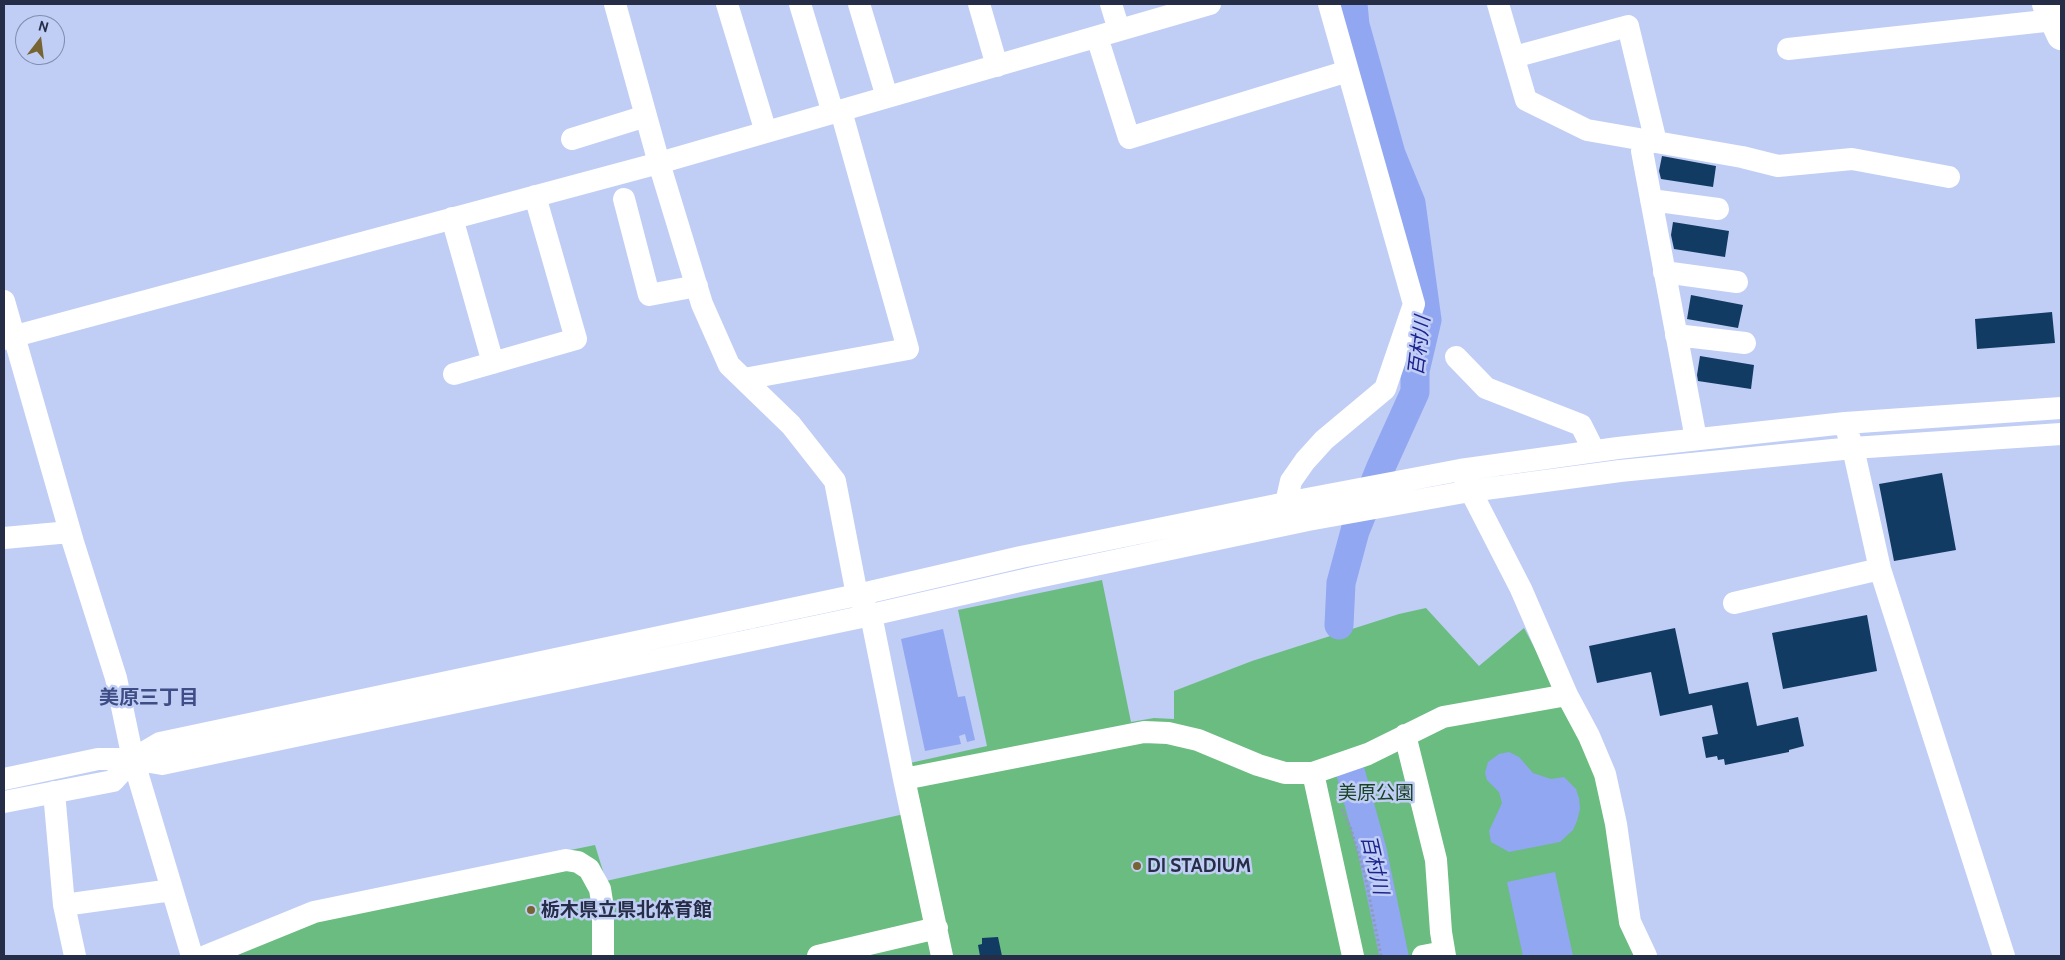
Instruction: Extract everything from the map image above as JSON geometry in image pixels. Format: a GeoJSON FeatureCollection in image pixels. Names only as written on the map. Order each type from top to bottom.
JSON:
{"type":"FeatureCollection","features":[{"type":"Feature","properties":{"kind":"street"},"geometry":{"type":"LineString","coordinates":[[615,4],[659,163],[702,304],[729,364],[791,426],[835,481],[858,595],[871,615],[942,956]]}},
{"type":"Feature","properties":{"kind":"street"},"geometry":{"type":"LineString","coordinates":[[727,4],[766,132]]}},
{"type":"Feature","properties":{"kind":"street"},"geometry":{"type":"LineString","coordinates":[[744,379],[908,349],[837,112],[800,4]]}},
{"type":"Feature","properties":{"kind":"street"},"geometry":{"type":"LineString","coordinates":[[859,4],[887,97]]}},
{"type":"Feature","properties":{"kind":"street"},"geometry":{"type":"LineString","coordinates":[[979,4],[997,66]]}},
{"type":"Feature","properties":{"kind":"street"},"geometry":{"type":"LineString","coordinates":[[1111,4],[1119,30]]}},
{"type":"Feature","properties":{"kind":"street"},"geometry":{"type":"LineString","coordinates":[[1286,504],[1291,481],[1305,461],[1324,440],[1385,389],[1414,304],[1329,4]]}},
{"type":"Feature","properties":{"kind":"street"},"geometry":{"type":"LineString","coordinates":[[1498,4],[1526,100],[1587,130],[1649,147],[1742,157],[1778,166],[1852,159],[1949,177]]}},
{"type":"Feature","properties":{"kind":"street"},"geometry":{"type":"LineString","coordinates":[[9,337],[659,163],[1097,37],[1197,6]]}},
{"type":"Feature","properties":{"kind":"street"},"geometry":{"type":"LineString","coordinates":[[1788,49],[2054,20]]}},
{"type":"Feature","properties":{"kind":"street"},"geometry":{"type":"LineString","coordinates":[[1514,57],[1628,26],[1649,147],[1651,200],[1696,439]]}},
{"type":"Feature","properties":{"kind":"street"},"geometry":{"type":"LineString","coordinates":[[1097,37],[1129,138],[1348,71]]}},
{"type":"Feature","properties":{"kind":"street"},"geometry":{"type":"LineString","coordinates":[[572,138],[646,116]]}},
{"type":"Feature","properties":{"kind":"street"},"geometry":{"type":"LineString","coordinates":[[454,374],[576,339],[535,196]]}},
{"type":"Feature","properties":{"kind":"street"},"geometry":{"type":"LineString","coordinates":[[624,200],[649,296],[697,286]]}},
{"type":"Feature","properties":{"kind":"street"},"geometry":{"type":"LineString","coordinates":[[1651,200],[1718,209]]}},
{"type":"Feature","properties":{"kind":"street"},"geometry":{"type":"LineString","coordinates":[[452,218],[493,363]]}},
{"type":"Feature","properties":{"kind":"street"},"geometry":{"type":"LineString","coordinates":[[1664,272],[1737,282]]}},
{"type":"Feature","properties":{"kind":"street"},"geometry":{"type":"LineString","coordinates":[[4,301],[9,337],[116,678],[133,759],[192,956]]}},
{"type":"Feature","properties":{"kind":"street"},"geometry":{"type":"LineString","coordinates":[[1676,334],[1745,342]]}},
{"type":"Feature","properties":{"kind":"street"},"geometry":{"type":"LineString","coordinates":[[1456,357],[1486,388],[1580,425],[1594,452]]}},
{"type":"Feature","properties":{"kind":"street"},"geometry":{"type":"LineString","coordinates":[[4,802],[113,782],[133,759],[160,743],[858,595],[1021,558],[1460,470],[1696,439],[1845,423],[2061,408]]}},
{"type":"Feature","properties":{"kind":"street"},"geometry":{"type":"LineString","coordinates":[[1845,423],[1853,448],[1880,569],[2004,956]]}},
{"type":"Feature","properties":{"kind":"street"},"geometry":{"type":"LineString","coordinates":[[4,778],[98,759],[133,759],[162,764],[871,615],[1033,578],[1343,514],[1470,492],[1620,471],[1853,448],[2061,434]]}},
{"type":"Feature","properties":{"kind":"street"},"geometry":{"type":"LineString","coordinates":[[1460,470],[1521,589],[1567,695],[1589,736],[1605,774],[1616,824],[1630,922],[1646,956]]}},
{"type":"Feature","properties":{"kind":"street"},"geometry":{"type":"LineString","coordinates":[[4,538],[70,532]]}},
{"type":"Feature","properties":{"kind":"street"},"geometry":{"type":"LineString","coordinates":[[1734,603],[1880,569]]}},
{"type":"Feature","properties":{"kind":"street"},"geometry":{"type":"LineString","coordinates":[[904,779],[1144,732],[1168,733],[1198,740],[1258,765],[1285,773],[1313,773],[1368,754],[1443,718],[1567,695]]}},
{"type":"Feature","properties":{"kind":"street"},"geometry":{"type":"LineString","coordinates":[[1405,735],[1436,860],[1441,932],[1438,955]]}},
{"type":"Feature","properties":{"kind":"street"},"geometry":{"type":"LineString","coordinates":[[1313,773],[1353,956]]}},
{"type":"Feature","properties":{"kind":"street"},"geometry":{"type":"LineString","coordinates":[[54,792],[64,905],[75,956]]}},
{"type":"Feature","properties":{"kind":"street"},"geometry":{"type":"LineString","coordinates":[[206,956],[314,912],[566,860],[578,862],[589,869],[600,888],[603,908],[603,956]]}},
{"type":"Feature","properties":{"kind":"street"},"geometry":{"type":"LineString","coordinates":[[64,905],[172,890]]}},
{"type":"Feature","properties":{"kind":"street"},"geometry":{"type":"LineString","coordinates":[[818,956],[937,928]]}},
{"type":"Feature","properties":{"kind":"path"},"geometry":{"type":"LineString","coordinates":[[1338,802],[1351,828],[1365,875],[1381,956]]}},
{"type":"Feature","properties":{"kind":"green space","name":"美原公園"},"geometry":{"type":"Polygon","coordinates":[[[1102,580],[1131,722],[1154,718],[1174,719],[1174,691],[1252,661],[1399,614],[1426,608],[1479,666],[1524,628],[1578,730],[1597,775],[1637,956],[209,956],[311,903],[595,845],[606,881],[922,810],[910,763],[987,746],[958,610],[1102,580]]]}},
{"type":"Feature","properties":{"kind":"water"},"geometry":{"type":"Polygon","coordinates":[[[943,629],[958,697],[965,696],[975,740],[967,742],[965,734],[959,736],[961,744],[925,751],[901,639],[943,629]]]}},
{"type":"Feature","properties":{"kind":"water"},"geometry":{"type":"Polygon","coordinates":[[[1509,752],[1519,757],[1533,773],[1551,779],[1564,777],[1576,789],[1580,809],[1577,821],[1573,830],[1560,842],[1509,852],[1491,842],[1489,831],[1502,803],[1499,792],[1487,780],[1485,773],[1488,762],[1499,754],[1509,752]]]}},
{"type":"Feature","properties":{"kind":"water"},"geometry":{"type":"Polygon","coordinates":[[[1555,872],[1573,956],[1523,956],[1507,882],[1555,872]]]}},
{"type":"Feature","properties":{"kind":"building"},"geometry":{"type":"Polygon","coordinates":[[[1662,156],[1716,166],[1713,187],[1661,179],[1659,171],[1662,156]]]}},
{"type":"Feature","properties":{"kind":"building"},"geometry":{"type":"Polygon","coordinates":[[[1673,222],[1729,231],[1725,257],[1674,249],[1671,235],[1673,222]]]}},
{"type":"Feature","properties":{"kind":"building"},"geometry":{"type":"Polygon","coordinates":[[[1691,295],[1743,305],[1738,328],[1687,319],[1691,295]]]}},
{"type":"Feature","properties":{"kind":"building"},"geometry":{"type":"Polygon","coordinates":[[[2052,312],[2055,343],[1977,349],[1975,319],[2052,312]]]}},
{"type":"Feature","properties":{"kind":"building"},"geometry":{"type":"Polygon","coordinates":[[[1700,356],[1754,365],[1751,389],[1698,381],[1700,356]]]}},
{"type":"Feature","properties":{"kind":"building"},"geometry":{"type":"Polygon","coordinates":[[[1942,473],[1956,550],[1894,561],[1879,484],[1942,473]]]}},
{"type":"Feature","properties":{"kind":"building"},"geometry":{"type":"Polygon","coordinates":[[[1867,615],[1877,671],[1783,689],[1772,633],[1867,615]]]}},
{"type":"Feature","properties":{"kind":"building"},"geometry":{"type":"Polygon","coordinates":[[[1675,628],[1689,694],[1748,682],[1757,726],[1798,717],[1804,746],[1789,750],[1789,752],[1725,765],[1724,759],[1718,760],[1717,756],[1706,758],[1702,737],[1718,734],[1712,705],[1660,716],[1651,672],[1597,683],[1589,646],[1675,628]]]}},
{"type":"Feature","properties":{"kind":"building"},"geometry":{"type":"Polygon","coordinates":[[[998,937],[1002,956],[980,956],[978,945],[982,944],[982,938],[998,937]]]}},
{"type":"Feature","properties":{"kind":"waterway","name":"百村川"},"geometry":{"type":"LineString","coordinates":[[1339,625],[1341,583],[1355,531],[1415,392],[1415,371],[1427,320],[1411,203],[1391,154],[1355,25],[1353,4]]}},
{"type":"Feature","properties":{"kind":"waterway","name":"百村川"},"geometry":{"type":"LineString","coordinates":[[1351,774],[1372,850],[1394,956]]}},
{"type":"Feature","properties":{"kind":"place","name":"DI STADIUM"},"geometry":{"type":"Point","coordinates":[1137,866]}},
{"type":"Feature","properties":{"kind":"place","name":"栃木県立県北体育館"},"geometry":{"type":"Point","coordinates":[531,910]}},
{"type":"Feature","properties":{"kind":"district","name":"美原三丁目"},"geometry":{"type":"Point","coordinates":[149,698]}}]}
